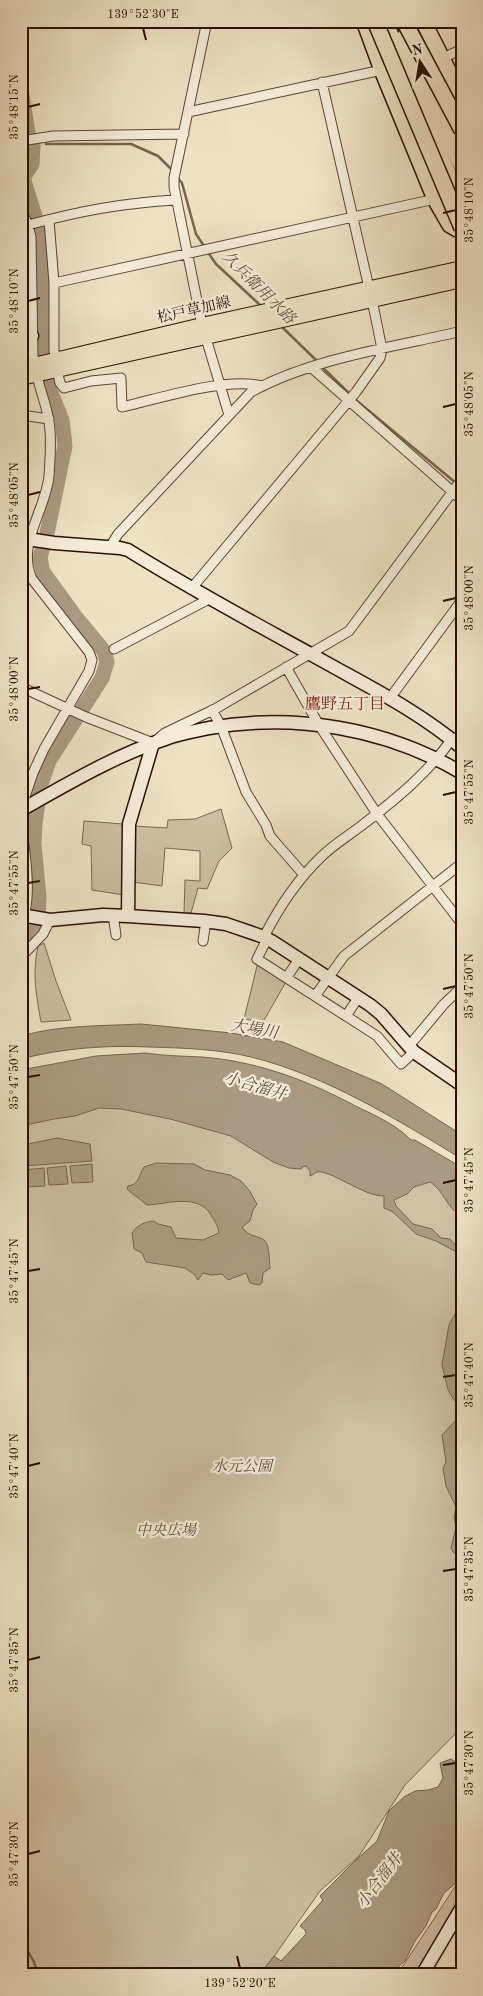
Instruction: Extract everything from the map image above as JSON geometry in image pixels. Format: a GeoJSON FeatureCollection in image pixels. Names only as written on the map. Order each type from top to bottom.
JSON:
{"type":"FeatureCollection","features":[{"type":"Feature","properties":{"kind":"highway"},"geometry":{"type":"LineString","coordinates":[[364,21],[435,199],[450,225],[460,233]]}},
{"type":"Feature","properties":{"kind":"highway"},"geometry":{"type":"LineString","coordinates":[[375,21],[460,233]]}},
{"type":"Feature","properties":{"kind":"highway"},"geometry":{"type":"LineString","coordinates":[[385,21],[462,207]]}},
{"type":"Feature","properties":{"kind":"highway"},"geometry":{"type":"LineString","coordinates":[[390,21],[437,126],[462,189]]}},
{"type":"Feature","properties":{"kind":"highway"},"geometry":{"type":"LineString","coordinates":[[398,21],[462,167]]}},
{"type":"Feature","properties":{"kind":"highway"},"geometry":{"type":"LineString","coordinates":[[404,21],[462,131]]}},
{"type":"Feature","properties":{"kind":"highway"},"geometry":{"type":"LineString","coordinates":[[408,21],[462,150]]}},
{"type":"Feature","properties":{"kind":"highway"},"geometry":{"type":"LineString","coordinates":[[423,21],[462,98]]}},
{"type":"Feature","properties":{"kind":"highway"},"geometry":{"type":"LineString","coordinates":[[445,110],[462,131]]}},
{"type":"Feature","properties":{"kind":"highway"},"geometry":{"type":"LineString","coordinates":[[427,119],[433,174],[460,233]]}},
{"type":"Feature","properties":{"kind":"main road","name":"松戸草加線"},"geometry":{"type":"LineString","coordinates":[[21,378],[31,369],[370,294],[462,268]]}},
{"type":"Feature","properties":{"kind":"main road","name":"松戸草加線"},"geometry":{"type":"LineString","coordinates":[[370,294],[462,280]]}},
{"type":"Feature","properties":{"kind":"street"},"geometry":{"type":"LineString","coordinates":[[207,21],[174,178],[186,254],[204,331],[229,415]]}},
{"type":"Feature","properties":{"kind":"street"},"geometry":{"type":"LineString","coordinates":[[441,59],[462,49]]}},
{"type":"Feature","properties":{"kind":"street"},"geometry":{"type":"LineString","coordinates":[[188,112],[382,70]]}},
{"type":"Feature","properties":{"kind":"street"},"geometry":{"type":"LineString","coordinates":[[191,589],[356,392],[380,358],[382,349],[322,82]]}},
{"type":"Feature","properties":{"kind":"street"},"geometry":{"type":"LineString","coordinates":[[23,141],[53,136],[184,134]]}},
{"type":"Feature","properties":{"kind":"street"},"geometry":{"type":"LineString","coordinates":[[54,283],[435,199]]}},
{"type":"Feature","properties":{"kind":"street"},"geometry":{"type":"LineString","coordinates":[[25,226],[92,209],[140,202],[176,200]]}},
{"type":"Feature","properties":{"kind":"street"},"geometry":{"type":"LineString","coordinates":[[21,210],[31,254],[27,335],[31,369],[49,419],[50,437],[48,478],[26,539],[27,553],[32,579],[89,652],[92,660],[89,671],[69,708],[52,732],[33,773],[21,809]]}},
{"type":"Feature","properties":{"kind":"street"},"geometry":{"type":"LineString","coordinates":[[48,220],[54,283],[54,351],[60,383],[64,388],[91,381],[121,378],[122,407],[220,385],[251,383],[263,386]]}},
{"type":"Feature","properties":{"kind":"street"},"geometry":{"type":"LineString","coordinates":[[110,547],[118,534],[252,392],[326,362],[458,332]]}},
{"type":"Feature","properties":{"kind":"street"},"geometry":{"type":"LineString","coordinates":[[314,367],[462,500]]}},
{"type":"Feature","properties":{"kind":"street"},"geometry":{"type":"LineString","coordinates":[[21,415],[49,419]]}},
{"type":"Feature","properties":{"kind":"street"},"geometry":{"type":"LineString","coordinates":[[128,916],[129,824],[153,743],[165,733],[212,710],[349,631],[461,480]]}},
{"type":"Feature","properties":{"kind":"street"},"geometry":{"type":"LineString","coordinates":[[26,539],[128,550],[191,589],[423,717],[457,740],[421,777],[377,814],[322,855],[280,905],[257,959],[376,1036],[401,1064],[444,1004],[462,987]]}},
{"type":"Feature","properties":{"kind":"street"},"geometry":{"type":"LineString","coordinates":[[114,649],[209,599]]}},
{"type":"Feature","properties":{"kind":"street"},"geometry":{"type":"LineString","coordinates":[[390,698],[462,600]]}},
{"type":"Feature","properties":{"kind":"street"},"geometry":{"type":"LineString","coordinates":[[286,667],[319,725],[377,814],[462,924]]}},
{"type":"Feature","properties":{"kind":"street"},"geometry":{"type":"LineString","coordinates":[[21,687],[86,717],[153,743]]}},
{"type":"Feature","properties":{"kind":"street"},"geometry":{"type":"LineString","coordinates":[[212,710],[221,726],[242,786],[266,824],[270,836],[304,875]]}},
{"type":"Feature","properties":{"kind":"street"},"geometry":{"type":"LineString","coordinates":[[21,809],[105,763],[153,743],[188,732],[221,726],[278,722],[349,729],[376,736],[438,760],[462,773]]}},
{"type":"Feature","properties":{"kind":"street"},"geometry":{"type":"LineString","coordinates":[[21,827],[27,877],[24,917],[48,919],[113,915],[206,921],[226,924],[266,938],[381,1014],[411,1049],[432,1066],[462,1084]]}},
{"type":"Feature","properties":{"kind":"street"},"geometry":{"type":"LineString","coordinates":[[315,996],[344,956],[462,863]]}},
{"type":"Feature","properties":{"kind":"street"},"geometry":{"type":"LineString","coordinates":[[113,915],[116,935]]}},
{"type":"Feature","properties":{"kind":"street"},"geometry":{"type":"LineString","coordinates":[[21,957],[43,934],[48,919]]}},
{"type":"Feature","properties":{"kind":"street"},"geometry":{"type":"LineString","coordinates":[[203,941],[206,921]]}},
{"type":"Feature","properties":{"kind":"street"},"geometry":{"type":"LineString","coordinates":[[287,977],[299,959]]}},
{"type":"Feature","properties":{"kind":"street"},"geometry":{"type":"LineString","coordinates":[[346,1016],[358,998]]}},
{"type":"Feature","properties":{"kind":"street"},"geometry":{"type":"LineString","coordinates":[[376,1036],[390,1024]]}},
{"type":"Feature","properties":{"kind":"street"},"geometry":{"type":"LineString","coordinates":[[422,1975],[461,1910]]}},
{"type":"Feature","properties":{"kind":"green space"},"geometry":{"type":"Polygon","coordinates":[[[221,809],[232,848],[219,861],[207,889],[198,888],[191,913],[184,913],[185,880],[200,881],[200,851],[165,848],[162,886],[133,882],[134,826],[167,828],[168,820],[195,819],[221,809]]]}},
{"type":"Feature","properties":{"kind":"green space"},"geometry":{"type":"Polygon","coordinates":[[[84,821],[123,824],[124,895],[92,890],[91,846],[82,844],[84,821]]]}},
{"type":"Feature","properties":{"kind":"green space"},"geometry":{"type":"Polygon","coordinates":[[[44,943],[71,1020],[41,1022],[36,993],[35,966],[38,946],[44,943]]]}},
{"type":"Feature","properties":{"kind":"green space"},"geometry":{"type":"Polygon","coordinates":[[[258,962],[286,982],[263,1022],[244,1019],[258,962]]]}},
{"type":"Feature","properties":{"kind":"green space","name":"水元公園"},"geometry":{"type":"Polygon","coordinates":[[[104,1094],[426,1178],[462,1207],[462,1727],[405,1785],[359,1856],[320,1891],[261,1975],[21,1975],[21,1107],[104,1094]]]}},
{"type":"Feature","properties":{"kind":"green space"},"geometry":{"type":"Polygon","coordinates":[[[462,1876],[462,1899],[446,1922],[415,1975],[397,1975],[462,1876]]]}},
{"type":"Feature","properties":{"kind":"water"},"geometry":{"type":"Polygon","coordinates":[[[141,1024],[231,1033],[283,1042],[382,1084],[462,1135],[462,1159],[386,1114],[334,1087],[307,1075],[251,1057],[200,1049],[117,1046],[69,1050],[21,1059],[21,1036],[65,1028],[141,1024]]]}},
{"type":"Feature","properties":{"kind":"water","name":"小合溜井"},"geometry":{"type":"Polygon","coordinates":[[[145,1053],[240,1062],[294,1078],[380,1118],[397,1128],[411,1140],[415,1140],[461,1167],[462,1216],[452,1208],[439,1190],[430,1182],[414,1187],[407,1194],[394,1200],[396,1206],[413,1224],[432,1229],[441,1238],[450,1239],[456,1246],[462,1247],[462,1255],[436,1241],[416,1234],[393,1212],[384,1208],[384,1196],[367,1192],[323,1172],[317,1172],[310,1176],[310,1171],[306,1166],[301,1169],[289,1168],[273,1162],[231,1136],[170,1119],[121,1109],[99,1108],[75,1116],[21,1126],[21,1070],[96,1056],[145,1053]]]}},
{"type":"Feature","properties":{"kind":"water"},"geometry":{"type":"Polygon","coordinates":[[[57,1138],[90,1144],[92,1161],[23,1166],[23,1145],[57,1138]]]}},
{"type":"Feature","properties":{"kind":"water"},"geometry":{"type":"Polygon","coordinates":[[[156,1163],[194,1164],[205,1170],[230,1175],[241,1181],[249,1190],[257,1204],[250,1221],[242,1227],[251,1235],[263,1239],[268,1247],[270,1268],[263,1273],[262,1283],[259,1285],[250,1283],[246,1273],[228,1280],[222,1274],[211,1275],[203,1273],[198,1280],[194,1274],[185,1268],[146,1262],[142,1253],[134,1249],[132,1233],[139,1226],[151,1221],[171,1227],[176,1238],[203,1240],[219,1233],[211,1215],[198,1204],[182,1201],[147,1205],[127,1189],[128,1186],[137,1181],[144,1167],[156,1163]]]}},
{"type":"Feature","properties":{"kind":"water"},"geometry":{"type":"Polygon","coordinates":[[[92,1164],[93,1182],[72,1183],[70,1166],[92,1164]]]}},
{"type":"Feature","properties":{"kind":"water"},"geometry":{"type":"Polygon","coordinates":[[[66,1166],[68,1184],[49,1185],[47,1168],[66,1166]]]}},
{"type":"Feature","properties":{"kind":"water"},"geometry":{"type":"Polygon","coordinates":[[[44,1168],[45,1186],[25,1187],[23,1170],[44,1168]]]}},
{"type":"Feature","properties":{"kind":"water"},"geometry":{"type":"Polygon","coordinates":[[[462,1308],[462,1404],[454,1400],[448,1390],[442,1365],[449,1325],[456,1312],[462,1308]]]}},
{"type":"Feature","properties":{"kind":"water"},"geometry":{"type":"Polygon","coordinates":[[[462,1418],[462,1443],[456,1459],[458,1462],[457,1468],[462,1473],[462,1569],[460,1568],[457,1555],[451,1548],[456,1527],[454,1517],[456,1507],[446,1486],[443,1468],[446,1462],[442,1435],[455,1421],[462,1418]]]}},
{"type":"Feature","properties":{"kind":"water","name":"小合溜井"},"geometry":{"type":"Polygon","coordinates":[[[462,1757],[462,1874],[456,1883],[444,1893],[405,1961],[397,1968],[394,1975],[259,1975],[274,1956],[281,1961],[306,1934],[305,1930],[300,1926],[323,1900],[320,1896],[377,1841],[389,1811],[404,1797],[415,1791],[438,1787],[443,1778],[440,1763],[451,1759],[457,1763],[462,1757]]]}},
{"type":"Feature","properties":{"kind":"waterway"},"geometry":{"type":"LineString","coordinates":[[21,70],[33,145]]}},
{"type":"Feature","properties":{"kind":"waterway","name":"久兵衛用水路"},"geometry":{"type":"LineString","coordinates":[[46,144],[131,144],[158,156],[173,171]]}},
{"type":"Feature","properties":{"kind":"waterway"},"geometry":{"type":"LineString","coordinates":[[24,176],[32,164],[33,145]]}},
{"type":"Feature","properties":{"kind":"waterway"},"geometry":{"type":"LineString","coordinates":[[21,171],[38,226],[43,250],[45,351],[49,388],[62,420],[65,446],[40,558],[43,572],[75,616],[104,651],[107,662],[102,678],[49,761],[40,787],[34,844],[39,897],[38,924],[21,943]]}},
{"type":"Feature","properties":{"kind":"waterway","name":"久兵衛用水路"},"geometry":{"type":"LineString","coordinates":[[176,176],[182,183],[196,234],[204,246]]}},
{"type":"Feature","properties":{"kind":"waterway","name":"久兵衛用水路"},"geometry":{"type":"LineString","coordinates":[[207,251],[216,264],[261,306]]}},
{"type":"Feature","properties":{"kind":"waterway","name":"久兵衛用水路"},"geometry":{"type":"LineString","coordinates":[[281,326],[318,362]]}},
{"type":"Feature","properties":{"kind":"waterway","name":"久兵衛用水路"},"geometry":{"type":"LineString","coordinates":[[321,366],[357,401],[462,488]]}},
{"type":"Feature","properties":{"kind":"waterway"},"geometry":{"type":"LineString","coordinates":[[21,1939],[34,1962],[38,1975]]}},
{"type":"Feature","properties":{"kind":"district","name":"鷹野五丁目"},"geometry":{"type":"Point","coordinates":[345,705]}},
{"type":"Feature","properties":{"kind":"water label","name":"大場川"},"geometry":{"type":"Point","coordinates":[254,1030]}},
{"type":"Feature","properties":{"kind":"park label","name":"中央広場"},"geometry":{"type":"Point","coordinates":[166,1531]}}]}
